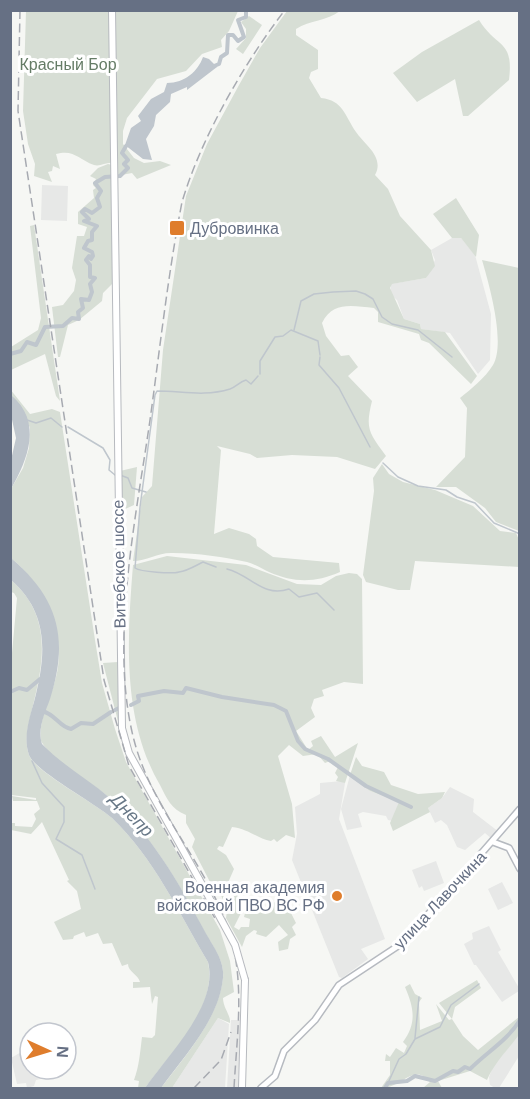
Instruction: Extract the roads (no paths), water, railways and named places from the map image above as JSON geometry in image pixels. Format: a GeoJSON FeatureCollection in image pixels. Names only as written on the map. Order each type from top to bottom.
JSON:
{"type":"FeatureCollection","features":[{"type":"Feature","properties":{"kind":"main road","name":"Витебское шоссе"},"geometry":{"type":"LineString","coordinates":[[112,10],[122,728],[129,753],[235,945],[243,965],[242,1089]]}},
{"type":"Feature","properties":{"kind":"main road","name":"улица Лавочкина"},"geometry":{"type":"LineString","coordinates":[[261,1089],[275,1076],[284,1051],[315,1020],[339,985],[401,945],[493,842],[519,809]]}},
{"type":"Feature","properties":{"kind":"main road"},"geometry":{"type":"LineString","coordinates":[[493,842],[509,848],[519,869]]}},
{"type":"Feature","properties":{"kind":"waterway"},"geometry":{"type":"LineString","coordinates":[[214,66],[219,64],[221,57],[227,53],[228,35],[233,35],[238,41],[244,37],[238,20],[246,17],[246,10]]}},
{"type":"Feature","properties":{"kind":"waterway"},"geometry":{"type":"LineString","coordinates":[[10,354],[21,351],[27,342],[36,345],[45,327],[63,326],[72,318],[79,319],[78,312],[83,308],[81,299],[89,300],[92,292],[90,284],[95,278],[90,277],[90,265],[86,260],[89,256],[91,259],[92,252],[84,248],[88,241],[92,240],[92,232],[97,226],[84,221],[89,219],[82,212],[85,209],[92,213],[100,207],[97,198],[101,191],[95,183],[105,177],[120,176],[128,168],[124,164],[128,160],[122,153],[126,146]]}},
{"type":"Feature","properties":{"kind":"waterway"},"geometry":{"type":"LineString","coordinates":[[294,330],[301,301],[314,294],[356,291],[373,299],[382,317],[392,324],[418,330],[452,357]]}},
{"type":"Feature","properties":{"kind":"waterway"},"geometry":{"type":"LineString","coordinates":[[260,374],[260,361],[275,337],[283,336],[291,330],[318,341],[320,355]]}},
{"type":"Feature","properties":{"kind":"waterway"},"geometry":{"type":"LineString","coordinates":[[320,357],[319,365],[339,388],[370,447]]}},
{"type":"Feature","properties":{"kind":"waterway"},"geometry":{"type":"LineString","coordinates":[[216,567],[203,562],[175,573],[150,572],[135,568],[140,507],[155,395],[157,391],[202,393],[220,391],[232,388],[246,380],[251,384],[258,376]]}},
{"type":"Feature","properties":{"kind":"waterway"},"geometry":{"type":"LineString","coordinates":[[27,420],[36,423],[51,418],[62,427]]}},
{"type":"Feature","properties":{"kind":"waterway"},"geometry":{"type":"LineString","coordinates":[[68,427],[103,448],[110,460],[109,470],[115,475]]}},
{"type":"Feature","properties":{"kind":"waterway"},"geometry":{"type":"LineString","coordinates":[[383,463],[398,477],[418,486],[446,490],[457,497],[475,503],[494,523],[520,534]]}},
{"type":"Feature","properties":{"kind":"waterway"},"geometry":{"type":"LineString","coordinates":[[120,475],[128,478],[132,488],[146,492]]}},
{"type":"Feature","properties":{"kind":"waterway"},"geometry":{"type":"LineString","coordinates":[[227,569],[272,591],[289,589],[299,597],[317,593],[334,610]]}},
{"type":"Feature","properties":{"kind":"waterway"},"geometry":{"type":"LineString","coordinates":[[10,692],[19,688],[27,690],[40,679]]}},
{"type":"Feature","properties":{"kind":"waterway"},"geometry":{"type":"LineString","coordinates":[[131,705],[139,701],[138,696],[164,691],[183,693],[186,688],[222,697],[274,705],[286,711],[298,741],[305,749],[328,759],[366,786],[411,807]]}},
{"type":"Feature","properties":{"kind":"waterway"},"geometry":{"type":"LineString","coordinates":[[115,710],[119,708]]}},
{"type":"Feature","properties":{"kind":"waterway"},"geometry":{"type":"LineString","coordinates":[[41,711],[50,714],[63,726],[71,729],[81,723],[93,724],[111,712]]}},
{"type":"Feature","properties":{"kind":"waterway"},"geometry":{"type":"LineString","coordinates":[[32,761],[42,783],[64,807],[64,822],[56,839],[82,855],[95,889]]}},
{"type":"Feature","properties":{"kind":"waterway"},"geometry":{"type":"LineString","coordinates":[[388,1083],[399,1059],[406,1054],[415,1039],[440,1027],[451,1005],[479,984]]}},
{"type":"Feature","properties":{"kind":"waterway"},"geometry":{"type":"LineString","coordinates":[[415,1038],[419,997]]}},
{"type":"Feature","properties":{"kind":"waterway"},"geometry":{"type":"LineString","coordinates":[[385,1088],[388,1083],[407,1081],[415,1076],[435,1081],[453,1071],[458,1072],[465,1067],[470,1069],[503,1040],[520,1020]]}},
{"type":"Feature","properties":{"kind":"railway"},"geometry":{"type":"LineString","coordinates":[[20,10],[18,111],[104,680],[129,766],[217,922]]}},
{"type":"Feature","properties":{"kind":"railway"},"geometry":{"type":"LineString","coordinates":[[234,1088],[239,1006],[237,965],[233,945],[217,901],[152,788],[142,765],[134,740],[127,703],[124,622],[132,539],[168,284],[182,202],[200,152],[225,102],[254,53],[285,10]]}},
{"type":"Feature","properties":{"kind":"railway"},"geometry":{"type":"LineString","coordinates":[[194,1088],[221,1060],[231,1032]]}},
{"type":"Feature","properties":{"kind":"place","name":"Дубровинка"},"geometry":{"type":"Point","coordinates":[177,228]}},
{"type":"Feature","properties":{"kind":"place","name":"Военная академия войсковой ПВО ВС РФ"},"geometry":{"type":"Point","coordinates":[337,896]}},
{"type":"Feature","properties":{"kind":"park label","name":"Красный Бор"},"geometry":{"type":"Point","coordinates":[68,64]}},
{"type":"Feature","properties":{"kind":"water label","name":"Днепр"},"geometry":{"type":"Point","coordinates":[132,815]}}]}
